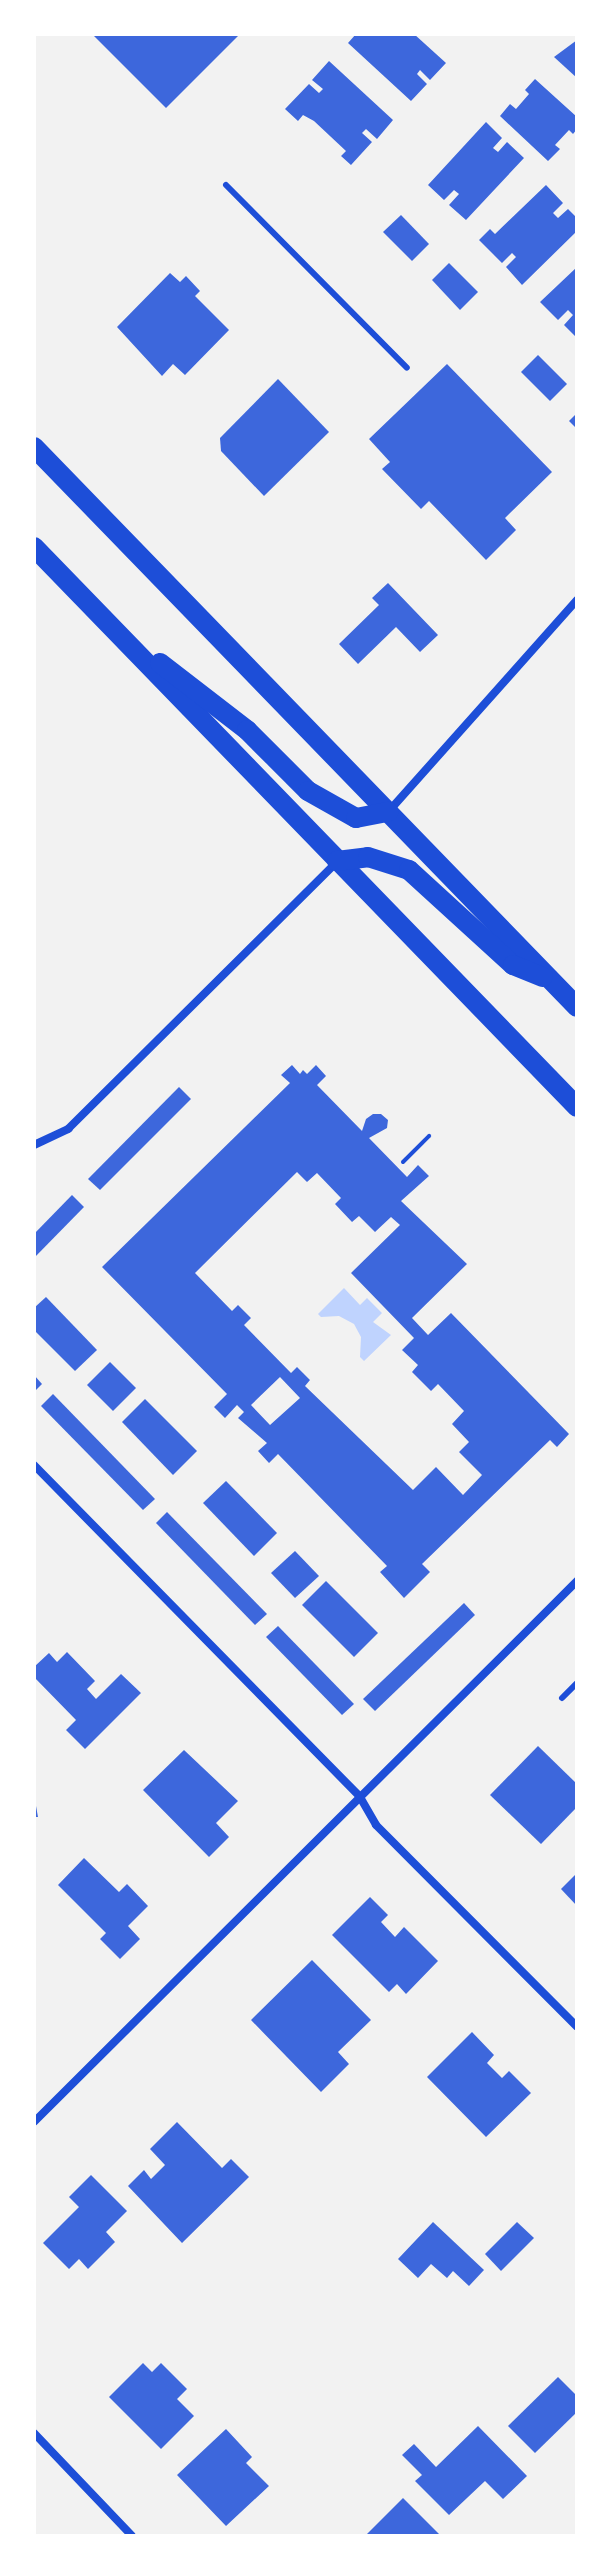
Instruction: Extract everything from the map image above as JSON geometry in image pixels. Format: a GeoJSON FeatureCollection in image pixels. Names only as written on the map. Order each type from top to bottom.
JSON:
{"type":"FeatureCollection","features":[{"type":"Feature","properties":{"kind":"main road"},"geometry":{"type":"LineString","coordinates":[[34,447],[577,1007]]}},
{"type":"Feature","properties":{"kind":"main road"},"geometry":{"type":"LineString","coordinates":[[34,457],[56,470]]}},
{"type":"Feature","properties":{"kind":"main road"},"geometry":{"type":"LineString","coordinates":[[34,547],[577,1107]]}},
{"type":"Feature","properties":{"kind":"main road"},"geometry":{"type":"LineString","coordinates":[[110,626],[247,730],[308,791],[356,818],[388,812]]}},
{"type":"Feature","properties":{"kind":"main road"},"geometry":{"type":"LineString","coordinates":[[337,861],[368,857],[409,870],[513,965],[551,981]]}},
{"type":"Feature","properties":{"kind":"street"},"geometry":{"type":"LineString","coordinates":[[388,812],[577,600]]}},
{"type":"Feature","properties":{"kind":"street"},"geometry":{"type":"LineString","coordinates":[[34,1145],[68,1129],[337,861]]}},
{"type":"Feature","properties":{"kind":"street"},"geometry":{"type":"LineString","coordinates":[[34,1465],[360,1797],[376,1825],[577,2027]]}},
{"type":"Feature","properties":{"kind":"street"},"geometry":{"type":"LineString","coordinates":[[34,2122],[577,1581]]}},
{"type":"Feature","properties":{"kind":"street"},"geometry":{"type":"LineString","coordinates":[[34,2433],[132,2536]]}},
{"type":"Feature","properties":{"kind":"lane"},"geometry":{"type":"LineString","coordinates":[[226,185],[407,368]]}},
{"type":"Feature","properties":{"kind":"lane"},"geometry":{"type":"LineString","coordinates":[[562,1698],[577,1683]]}},
{"type":"Feature","properties":{"kind":"path"},"geometry":{"type":"LineString","coordinates":[[403,1162],[429,1136]]}},
{"type":"Feature","properties":{"kind":"water"},"geometry":{"type":"Polygon","coordinates":[[[344,1288],[360,1305],[367,1298],[382,1313],[373,1322],[391,1335],[364,1361],[360,1357],[361,1337],[354,1324],[339,1316],[321,1317],[318,1314],[344,1288]]]}},
{"type":"Feature","properties":{"kind":"building"},"geometry":{"type":"Polygon","coordinates":[[[92,34],[240,34],[166,108],[92,34]]]}},
{"type":"Feature","properties":{"kind":"building"},"geometry":{"type":"Polygon","coordinates":[[[356,34],[414,34],[446,63],[430,80],[420,70],[417,74],[427,84],[411,101],[348,43],[356,34]]]}},
{"type":"Feature","properties":{"kind":"building"},"geometry":{"type":"Polygon","coordinates":[[[577,40],[577,78],[554,57],[577,40]]]}},
{"type":"Feature","properties":{"kind":"building"},"geometry":{"type":"Polygon","coordinates":[[[329,61],[393,120],[377,139],[366,129],[362,133],[372,142],[351,165],[341,156],[346,151],[314,121],[303,115],[298,121],[285,109],[309,84],[319,93],[323,89],[312,80],[329,61]]]}},
{"type":"Feature","properties":{"kind":"building"},"geometry":{"type":"Polygon","coordinates":[[[535,79],[577,117],[577,129],[573,134],[569,130],[555,145],[560,149],[548,161],[500,116],[510,104],[516,109],[529,94],[525,90],[535,79]]]}},
{"type":"Feature","properties":{"kind":"building"},"geometry":{"type":"Polygon","coordinates":[[[486,122],[502,138],[493,148],[498,152],[507,142],[524,158],[466,220],[449,205],[459,194],[454,190],[444,200],[428,185],[486,122]]]}},
{"type":"Feature","properties":{"kind":"building"},"geometry":{"type":"Polygon","coordinates":[[[546,185],[563,203],[553,213],[558,218],[568,209],[577,218],[577,231],[522,285],[506,267],[516,257],[512,253],[502,263],[479,240],[490,229],[495,234],[546,185]]]}},
{"type":"Feature","properties":{"kind":"building"},"geometry":{"type":"Polygon","coordinates":[[[401,215],[429,244],[412,261],[383,232],[401,215]]]}},
{"type":"Feature","properties":{"kind":"building"},"geometry":{"type":"Polygon","coordinates":[[[449,263],[478,292],[460,310],[432,280],[449,263]]]}},
{"type":"Feature","properties":{"kind":"building"},"geometry":{"type":"Polygon","coordinates":[[[577,267],[577,338],[564,325],[573,315],[568,310],[558,320],[540,302],[577,267]]]}},
{"type":"Feature","properties":{"kind":"building"},"geometry":{"type":"Polygon","coordinates":[[[170,273],[180,282],[186,276],[200,291],[195,296],[229,330],[185,375],[173,364],[162,376],[117,327],[170,273]]]}},
{"type":"Feature","properties":{"kind":"building"},"geometry":{"type":"Polygon","coordinates":[[[538,355],[567,384],[550,401],[521,372],[538,355]]]}},
{"type":"Feature","properties":{"kind":"building"},"geometry":{"type":"Polygon","coordinates":[[[447,364],[552,472],[505,518],[516,530],[486,560],[429,501],[421,509],[382,469],[390,462],[369,439],[447,364]]]}},
{"type":"Feature","properties":{"kind":"building"},"geometry":{"type":"Polygon","coordinates":[[[278,379],[329,432],[264,496],[221,451],[220,438],[278,379]]]}},
{"type":"Feature","properties":{"kind":"building"},"geometry":{"type":"Polygon","coordinates":[[[577,413],[577,429],[569,421],[577,413]]]}},
{"type":"Feature","properties":{"kind":"building"},"geometry":{"type":"Polygon","coordinates":[[[388,583],[438,635],[420,652],[396,627],[358,664],[339,644],[379,605],[372,598],[388,583]]]}},
{"type":"Feature","properties":{"kind":"building"},"geometry":{"type":"Polygon","coordinates":[[[292,1065],[300,1074],[303,1070],[307,1074],[316,1065],[326,1076],[317,1085],[362,1131],[366,1119],[373,1114],[381,1114],[388,1120],[387,1128],[369,1138],[407,1177],[418,1165],[429,1176],[401,1201],[467,1264],[412,1318],[428,1335],[451,1313],[569,1434],[557,1447],[550,1440],[422,1564],[430,1572],[404,1598],[380,1572],[387,1566],[278,1454],[269,1463],[258,1451],[267,1443],[238,1418],[244,1412],[237,1405],[225,1418],[214,1407],[227,1394],[102,1267],[290,1083],[281,1075],[292,1065]],[[297,1172],[195,1273],[232,1311],[238,1305],[251,1318],[244,1325],[291,1373],[297,1367],[310,1380],[305,1386],[413,1490],[436,1467],[463,1495],[482,1475],[459,1452],[469,1442],[452,1424],[464,1411],[438,1384],[431,1391],[412,1372],[418,1365],[402,1350],[414,1338],[351,1273],[400,1225],[391,1217],[375,1232],[359,1216],[352,1222],[335,1204],[341,1198],[317,1173],[307,1182],[297,1172]],[[280,1377],[251,1405],[270,1425],[300,1398],[280,1377]]]}},
{"type":"Feature","properties":{"kind":"building"},"geometry":{"type":"Polygon","coordinates":[[[179,1087],[191,1099],[100,1190],[88,1179],[179,1087]]]}},
{"type":"Feature","properties":{"kind":"building"},"geometry":{"type":"Polygon","coordinates":[[[72,1195],[84,1207],[34,1258],[34,1234],[72,1195]]]}},
{"type":"Feature","properties":{"kind":"building"},"geometry":{"type":"Polygon","coordinates":[[[46,1297],[97,1350],[75,1371],[34,1330],[34,1308],[46,1297]]]}},
{"type":"Feature","properties":{"kind":"building"},"geometry":{"type":"Polygon","coordinates":[[[110,1362],[136,1388],[113,1411],[87,1385],[110,1362]]]}},
{"type":"Feature","properties":{"kind":"building"},"geometry":{"type":"Polygon","coordinates":[[[34,1375],[42,1384],[34,1392],[34,1375]]]}},
{"type":"Feature","properties":{"kind":"building"},"geometry":{"type":"Polygon","coordinates":[[[53,1394],[155,1499],[143,1510],[41,1406],[53,1394]]]}},
{"type":"Feature","properties":{"kind":"building"},"geometry":{"type":"Polygon","coordinates":[[[145,1399],[197,1451],[173,1475],[122,1422],[145,1399]]]}},
{"type":"Feature","properties":{"kind":"building"},"geometry":{"type":"Polygon","coordinates":[[[226,1481],[277,1533],[254,1556],[203,1503],[226,1481]]]}},
{"type":"Feature","properties":{"kind":"building"},"geometry":{"type":"Polygon","coordinates":[[[167,1512],[267,1614],[255,1625],[156,1523],[167,1512]]]}},
{"type":"Feature","properties":{"kind":"building"},"geometry":{"type":"Polygon","coordinates":[[[295,1551],[319,1576],[295,1598],[271,1573],[295,1551]]]}},
{"type":"Feature","properties":{"kind":"building"},"geometry":{"type":"Polygon","coordinates":[[[326,1581],[378,1633],[354,1657],[302,1605],[326,1581]]]}},
{"type":"Feature","properties":{"kind":"building"},"geometry":{"type":"Polygon","coordinates":[[[464,1603],[475,1615],[375,1711],[363,1699],[464,1603]]]}},
{"type":"Feature","properties":{"kind":"building"},"geometry":{"type":"Polygon","coordinates":[[[278,1626],[354,1704],[342,1715],[266,1637],[278,1626]]]}},
{"type":"Feature","properties":{"kind":"building"},"geometry":{"type":"Polygon","coordinates":[[[67,1652],[95,1681],[87,1689],[96,1699],[121,1674],[141,1693],[85,1749],[66,1730],[76,1720],[34,1677],[34,1667],[49,1653],[57,1662],[67,1652]]]}},
{"type":"Feature","properties":{"kind":"building"},"geometry":{"type":"Polygon","coordinates":[[[538,1746],[577,1784],[577,1807],[541,1844],[490,1795],[538,1746]]]}},
{"type":"Feature","properties":{"kind":"building"},"geometry":{"type":"Polygon","coordinates":[[[184,1750],[238,1801],[216,1823],[229,1837],[209,1857],[143,1790],[184,1750]]]}},
{"type":"Feature","properties":{"kind":"building"},"geometry":{"type":"Polygon","coordinates":[[[34,1795],[38,1817],[34,1817],[34,1795]]]}},
{"type":"Feature","properties":{"kind":"building"},"geometry":{"type":"Polygon","coordinates":[[[84,1858],[119,1892],[127,1884],[148,1906],[128,1926],[140,1939],[120,1959],[100,1939],[106,1933],[58,1885],[84,1858]]]}},
{"type":"Feature","properties":{"kind":"building"},"geometry":{"type":"Polygon","coordinates":[[[577,1873],[577,1906],[561,1889],[577,1873]]]}},
{"type":"Feature","properties":{"kind":"building"},"geometry":{"type":"Polygon","coordinates":[[[370,1897],[388,1915],[381,1922],[395,1937],[404,1927],[438,1961],[406,1994],[397,1984],[389,1992],[332,1935],[370,1897]]]}},
{"type":"Feature","properties":{"kind":"building"},"geometry":{"type":"Polygon","coordinates":[[[312,1960],[371,2020],[338,2052],[349,2064],[321,2092],[251,2020],[312,1960]]]}},
{"type":"Feature","properties":{"kind":"building"},"geometry":{"type":"Polygon","coordinates":[[[472,2032],[494,2055],[487,2063],[502,2078],[509,2071],[531,2093],[486,2137],[427,2077],[472,2032]]]}},
{"type":"Feature","properties":{"kind":"building"},"geometry":{"type":"Polygon","coordinates":[[[177,2122],[222,2168],[231,2159],[249,2177],[182,2243],[128,2186],[144,2170],[151,2179],[165,2165],[150,2149],[177,2122]]]}},
{"type":"Feature","properties":{"kind":"building"},"geometry":{"type":"Polygon","coordinates":[[[91,2175],[127,2211],[106,2232],[115,2242],[88,2269],[79,2259],[69,2269],[43,2243],[79,2207],[69,2197],[91,2175]]]}},
{"type":"Feature","properties":{"kind":"building"},"geometry":{"type":"Polygon","coordinates":[[[433,2222],[484,2270],[469,2286],[453,2271],[447,2278],[431,2264],[418,2278],[398,2259],[433,2222]]]}},
{"type":"Feature","properties":{"kind":"building"},"geometry":{"type":"Polygon","coordinates":[[[517,2222],[534,2238],[501,2271],[485,2254],[517,2222]]]}},
{"type":"Feature","properties":{"kind":"building"},"geometry":{"type":"Polygon","coordinates":[[[143,2363],[152,2372],[161,2363],[187,2389],[177,2399],[194,2416],[161,2449],[109,2397],[143,2363]]]}},
{"type":"Feature","properties":{"kind":"building"},"geometry":{"type":"Polygon","coordinates":[[[558,2377],[577,2396],[577,2412],[535,2453],[508,2426],[558,2377]]]}},
{"type":"Feature","properties":{"kind":"building"},"geometry":{"type":"Polygon","coordinates":[[[478,2426],[527,2476],[503,2499],[485,2481],[449,2515],[415,2481],[422,2475],[402,2455],[414,2444],[436,2467],[478,2426]]]}},
{"type":"Feature","properties":{"kind":"building"},"geometry":{"type":"Polygon","coordinates":[[[226,2429],[252,2457],[246,2463],[269,2486],[226,2526],[177,2475],[226,2429]]]}},
{"type":"Feature","properties":{"kind":"building"},"geometry":{"type":"Polygon","coordinates":[[[403,2498],[441,2536],[365,2536],[403,2498]]]}}]}
